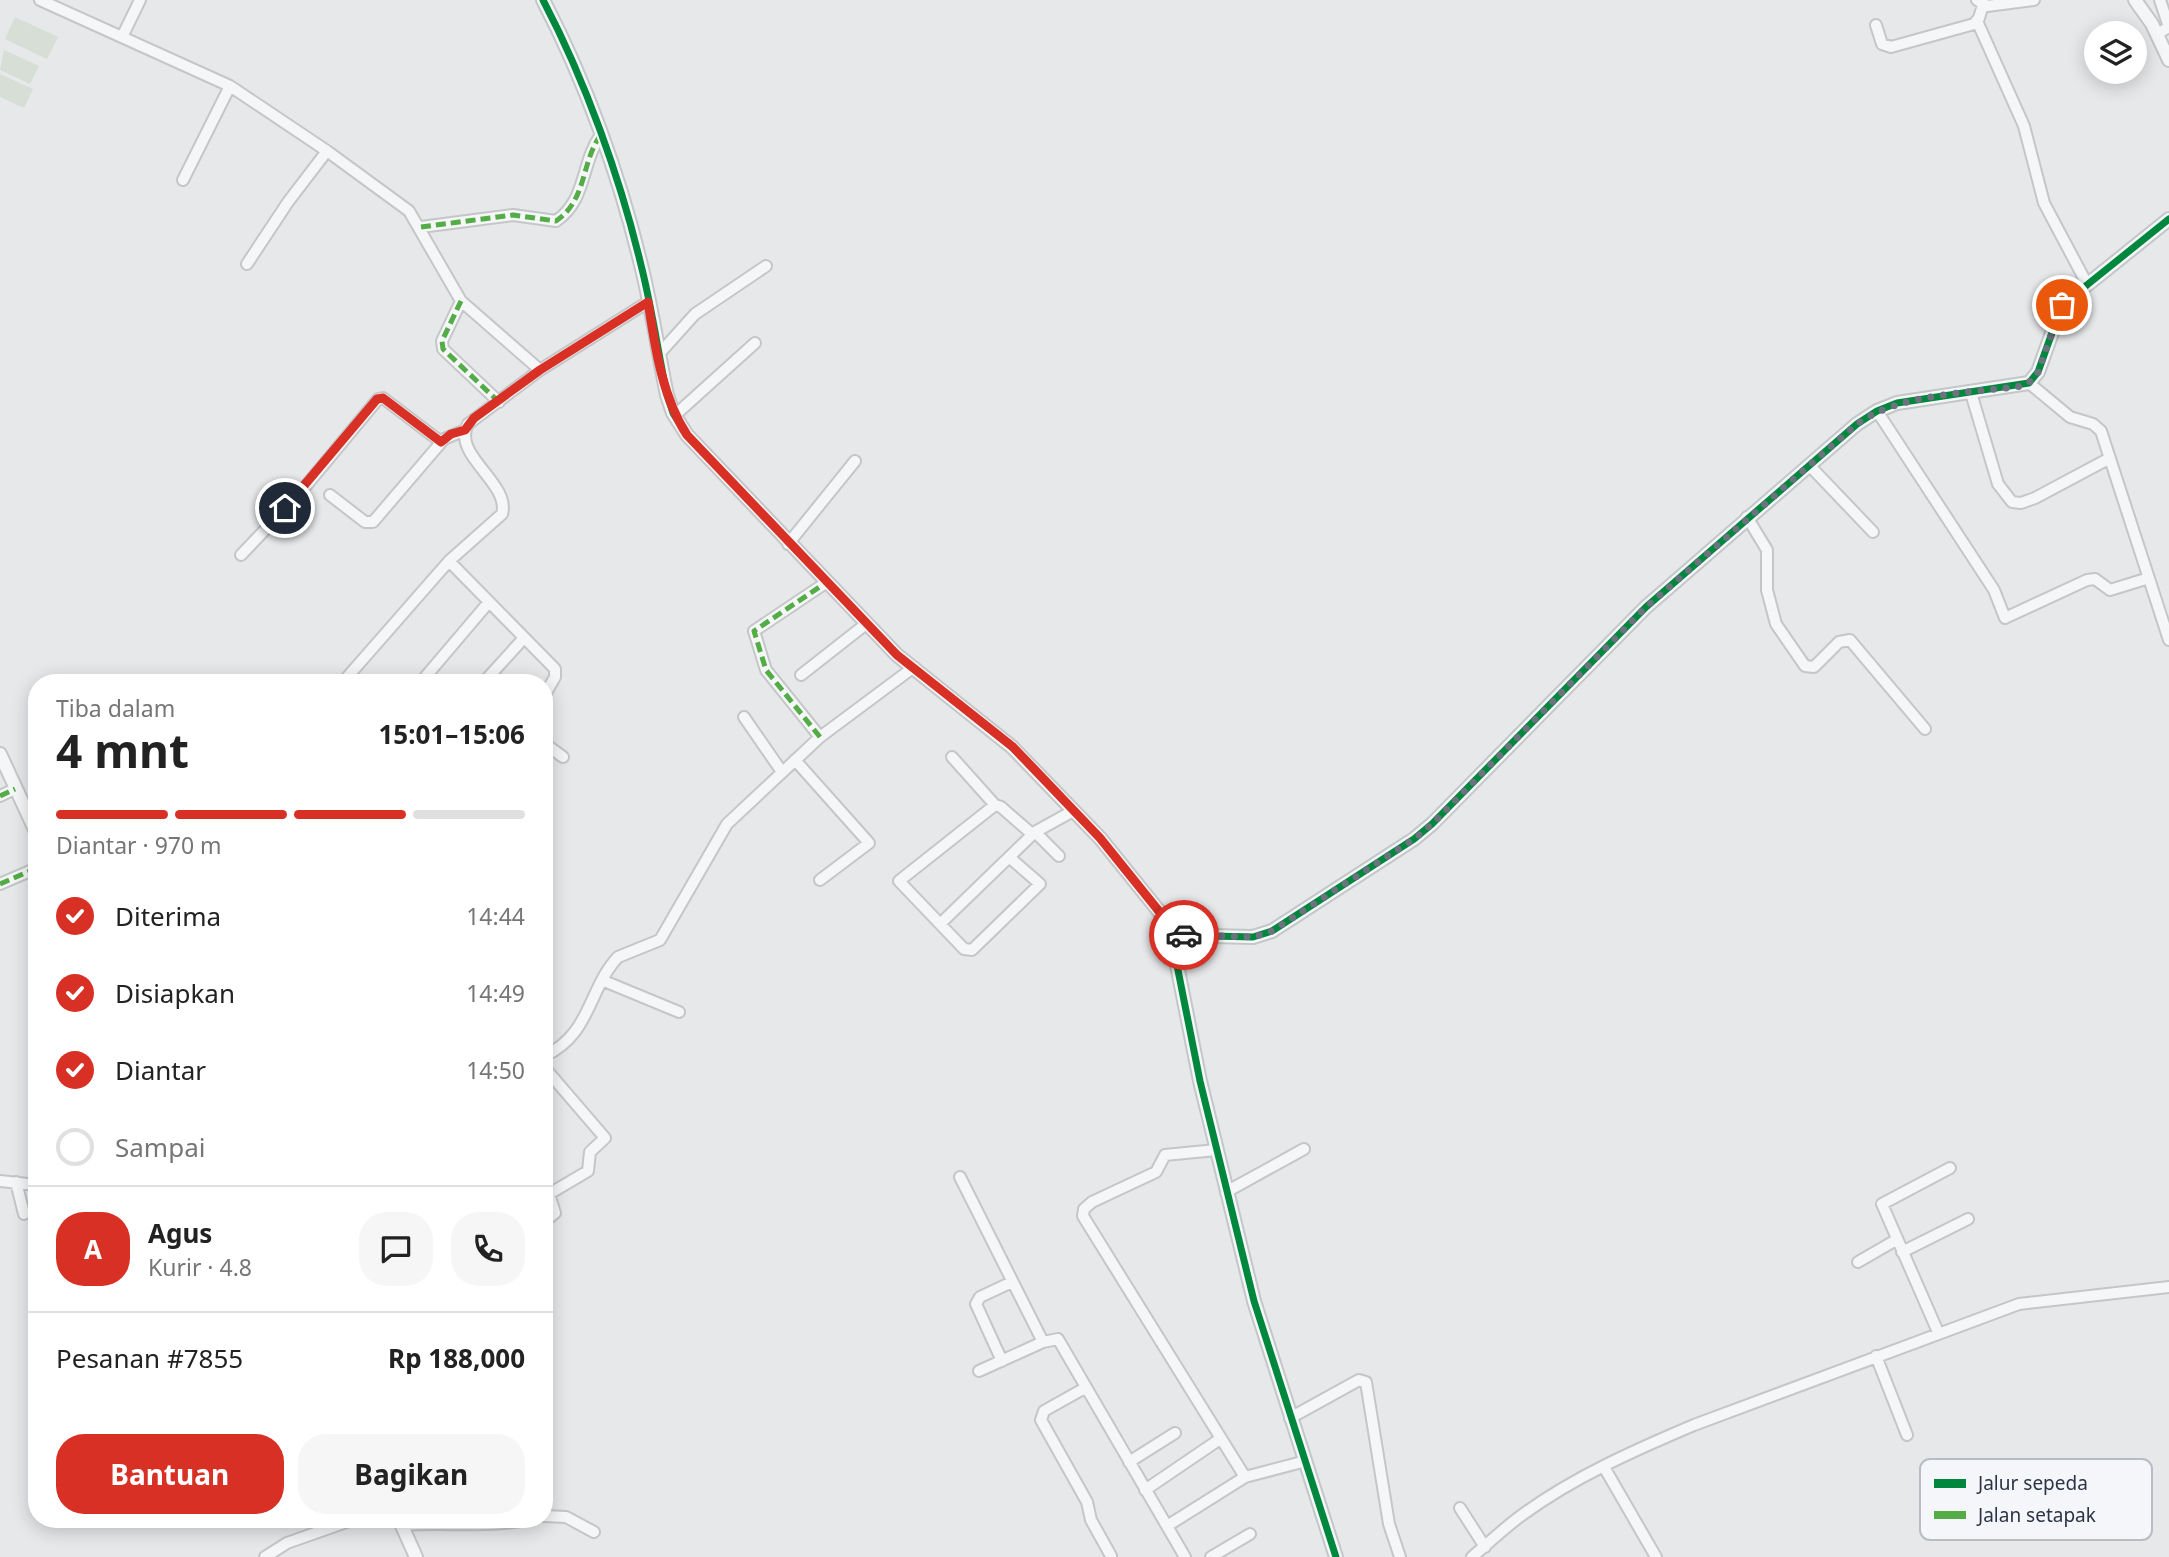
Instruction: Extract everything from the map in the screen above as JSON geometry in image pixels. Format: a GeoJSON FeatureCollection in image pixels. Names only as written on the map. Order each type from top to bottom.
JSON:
{"type":"FeatureCollection","features":[{"type":"Feature","properties":{"kind":"street"},"geometry":{"type":"LineString","coordinates":[[40,0],[230,86],[327,151],[409,211],[421,227],[461,301],[540,370]]}},
{"type":"Feature","properties":{"kind":"street"},"geometry":{"type":"LineString","coordinates":[[122,37],[140,0]]}},
{"type":"Feature","properties":{"kind":"street"},"geometry":{"type":"LineString","coordinates":[[543,0],[568,53],[625,205],[674,416],[687,435],[866,624],[914,667],[1013,747],[1138,884],[1162,915],[1171,935],[1216,1150],[1254,1301],[1336,1557]]}},
{"type":"Feature","properties":{"kind":"street"},"geometry":{"type":"LineString","coordinates":[[2034,0],[1980,3],[1978,21],[2024,126],[2043,203],[2087,284]]}},
{"type":"Feature","properties":{"kind":"street"},"geometry":{"type":"LineString","coordinates":[[2135,0],[2157,34],[2169,60]]}},
{"type":"Feature","properties":{"kind":"street"},"geometry":{"type":"LineString","coordinates":[[2157,34],[2169,27],[2160,0]]}},
{"type":"Feature","properties":{"kind":"street"},"geometry":{"type":"LineString","coordinates":[[1876,25],[1882,44],[1891,47],[1978,21]]}},
{"type":"Feature","properties":{"kind":"street"},"geometry":{"type":"LineString","coordinates":[[183,180],[230,86]]}},
{"type":"Feature","properties":{"kind":"street"},"geometry":{"type":"LineString","coordinates":[[421,227],[513,215],[556,221],[582,189],[590,151],[600,136]]}},
{"type":"Feature","properties":{"kind":"street"},"geometry":{"type":"LineString","coordinates":[[247,264],[288,202],[327,151]]}},
{"type":"Feature","properties":{"kind":"street"},"geometry":{"type":"LineString","coordinates":[[2034,378],[2057,314],[2067,300],[2169,219]]}},
{"type":"Feature","properties":{"kind":"street"},"geometry":{"type":"LineString","coordinates":[[659,354],[695,313],[766,267]]}},
{"type":"Feature","properties":{"kind":"street"},"geometry":{"type":"LineString","coordinates":[[461,301],[442,341],[443,349],[499,402]]}},
{"type":"Feature","properties":{"kind":"street"},"geometry":{"type":"LineString","coordinates":[[330,495],[365,522],[373,522],[441,442],[451,434],[465,430],[474,418],[540,370],[648,302]]}},
{"type":"Feature","properties":{"kind":"street"},"geometry":{"type":"LineString","coordinates":[[674,416],[755,343]]}},
{"type":"Feature","properties":{"kind":"street"},"geometry":{"type":"LineString","coordinates":[[1171,935],[1254,937],[1272,931],[1425,830],[1646,607],[1747,517],[1877,411],[1897,403],[1971,393],[2034,378]]}},
{"type":"Feature","properties":{"kind":"street"},"geometry":{"type":"LineString","coordinates":[[2034,378],[2070,417],[2097,426],[2149,578],[2164,605],[2169,640]]}},
{"type":"Feature","properties":{"kind":"street"},"geometry":{"type":"LineString","coordinates":[[1971,393],[1996,478],[2012,502],[2021,503],[2035,498],[2110,458]]}},
{"type":"Feature","properties":{"kind":"street"},"geometry":{"type":"LineString","coordinates":[[241,555],[300,493],[377,399],[383,398],[441,442]]}},
{"type":"Feature","properties":{"kind":"street"},"geometry":{"type":"LineString","coordinates":[[1877,411],[1970,551],[1994,590],[2007,619],[2037,601],[2087,580],[2095,579],[2110,590],[2149,578]]}},
{"type":"Feature","properties":{"kind":"street"},"geometry":{"type":"LineString","coordinates":[[350,674],[449,561],[499,518],[503,509],[500,498],[467,444],[465,430]]}},
{"type":"Feature","properties":{"kind":"street"},"geometry":{"type":"LineString","coordinates":[[788,544],[855,461]]}},
{"type":"Feature","properties":{"kind":"street"},"geometry":{"type":"LineString","coordinates":[[1809,465],[1873,532]]}},
{"type":"Feature","properties":{"kind":"street"},"geometry":{"type":"LineString","coordinates":[[1747,517],[1766,545],[1767,590],[1776,624],[1805,666],[1814,667],[1839,642],[1850,640],[1924,729]]}},
{"type":"Feature","properties":{"kind":"street"},"geometry":{"type":"LineString","coordinates":[[449,561],[556,671],[553,677]]}},
{"type":"Feature","properties":{"kind":"street"},"geometry":{"type":"LineString","coordinates":[[820,737],[766,670],[754,631],[827,582]]}},
{"type":"Feature","properties":{"kind":"street"},"geometry":{"type":"LineString","coordinates":[[428,674],[489,602]]}},
{"type":"Feature","properties":{"kind":"street"},"geometry":{"type":"LineString","coordinates":[[800,675],[866,624]]}},
{"type":"Feature","properties":{"kind":"street"},"geometry":{"type":"LineString","coordinates":[[491,674],[523,639]]}},
{"type":"Feature","properties":{"kind":"street"},"geometry":{"type":"LineString","coordinates":[[553,1050],[569,1039],[586,1017],[618,957],[660,940],[720,831],[820,737],[914,667]]}},
{"type":"Feature","properties":{"kind":"street"},"geometry":{"type":"LineString","coordinates":[[744,717],[782,772]]}},
{"type":"Feature","properties":{"kind":"street"},"geometry":{"type":"LineString","coordinates":[[553,750],[563,757]]}},
{"type":"Feature","properties":{"kind":"street"},"geometry":{"type":"LineString","coordinates":[[0,754],[15,789],[28,809]]}},
{"type":"Feature","properties":{"kind":"street"},"geometry":{"type":"LineString","coordinates":[[952,757],[995,805],[1034,833],[1059,856]]}},
{"type":"Feature","properties":{"kind":"street"},"geometry":{"type":"LineString","coordinates":[[794,760],[869,843],[820,880]]}},
{"type":"Feature","properties":{"kind":"street"},"geometry":{"type":"LineString","coordinates":[[0,796],[15,789]]}},
{"type":"Feature","properties":{"kind":"street"},"geometry":{"type":"LineString","coordinates":[[995,805],[899,881],[964,949],[975,948],[1040,884],[1009,856]]}},
{"type":"Feature","properties":{"kind":"street"},"geometry":{"type":"LineString","coordinates":[[940,924],[1034,833],[1073,811]]}},
{"type":"Feature","properties":{"kind":"street"},"geometry":{"type":"LineString","coordinates":[[0,884],[28,872]]}},
{"type":"Feature","properties":{"kind":"street"},"geometry":{"type":"LineString","coordinates":[[604,981],[680,1012]]}},
{"type":"Feature","properties":{"kind":"street"},"geometry":{"type":"LineString","coordinates":[[553,1078],[605,1138],[590,1152],[586,1173],[553,1192]]}},
{"type":"Feature","properties":{"kind":"street"},"geometry":{"type":"LineString","coordinates":[[1226,1192],[1304,1149]]}},
{"type":"Feature","properties":{"kind":"street"},"geometry":{"type":"LineString","coordinates":[[1216,1150],[1165,1155],[1156,1172],[1091,1202],[1084,1209],[1083,1216],[1245,1477]]}},
{"type":"Feature","properties":{"kind":"street"},"geometry":{"type":"LineString","coordinates":[[1938,1332],[1882,1204],[1950,1168]]}},
{"type":"Feature","properties":{"kind":"street"},"geometry":{"type":"LineString","coordinates":[[960,1177],[1042,1342]]}},
{"type":"Feature","properties":{"kind":"street"},"geometry":{"type":"LineString","coordinates":[[0,1181],[28,1184]]}},
{"type":"Feature","properties":{"kind":"street"},"geometry":{"type":"LineString","coordinates":[[16,1182],[24,1214]]}},
{"type":"Feature","properties":{"kind":"street"},"geometry":{"type":"LineString","coordinates":[[1902,1252],[1968,1219]]}},
{"type":"Feature","properties":{"kind":"street"},"geometry":{"type":"LineString","coordinates":[[1858,1262],[1896,1240]]}},
{"type":"Feature","properties":{"kind":"street"},"geometry":{"type":"LineString","coordinates":[[1002,1361],[976,1304],[980,1297],[1012,1282]]}},
{"type":"Feature","properties":{"kind":"street"},"geometry":{"type":"LineString","coordinates":[[1460,1508],[1478,1553],[1521,1516],[1604,1467],[1694,1425],[2019,1304],[2169,1287]]}},
{"type":"Feature","properties":{"kind":"street"},"geometry":{"type":"LineString","coordinates":[[979,1371],[1042,1342],[1058,1339],[1185,1557]]}},
{"type":"Feature","properties":{"kind":"street"},"geometry":{"type":"LineString","coordinates":[[1876,1356],[1907,1435]]}},
{"type":"Feature","properties":{"kind":"street"},"geometry":{"type":"LineString","coordinates":[[1290,1418],[1359,1380],[1366,1382],[1389,1524],[1400,1557]]}},
{"type":"Feature","properties":{"kind":"street"},"geometry":{"type":"LineString","coordinates":[[1085,1388],[1044,1411],[1041,1420],[1087,1502],[1091,1520],[1111,1556]]}},
{"type":"Feature","properties":{"kind":"street"},"geometry":{"type":"LineString","coordinates":[[1129,1462],[1175,1433]]}},
{"type":"Feature","properties":{"kind":"street"},"geometry":{"type":"LineString","coordinates":[[1145,1490],[1220,1439]]}},
{"type":"Feature","properties":{"kind":"street"},"geometry":{"type":"LineString","coordinates":[[1167,1527],[1245,1477],[1306,1461]]}},
{"type":"Feature","properties":{"kind":"street"},"geometry":{"type":"LineString","coordinates":[[1604,1467],[1656,1557]]}},
{"type":"Feature","properties":{"kind":"street"},"geometry":{"type":"LineString","coordinates":[[553,1516],[566,1517],[594,1532]]}},
{"type":"Feature","properties":{"kind":"street"},"geometry":{"type":"LineString","coordinates":[[265,1557],[286,1543],[329,1528]]}},
{"type":"Feature","properties":{"kind":"street"},"geometry":{"type":"LineString","coordinates":[[403,1528],[415,1557]]}},
{"type":"Feature","properties":{"kind":"street"},"geometry":{"type":"LineString","coordinates":[[1211,1557],[1250,1534]]}},
{"type":"Feature","properties":{"kind":"shaded area"},"geometry":{"type":"Polygon","coordinates":[[[15,17],[58,37],[47,59],[5,39],[15,17]]]}},
{"type":"Feature","properties":{"kind":"shaded area"},"geometry":{"type":"Polygon","coordinates":[[[4,50],[39,66],[30,84],[0,70],[4,50]]]}},
{"type":"Feature","properties":{"kind":"shaded area"},"geometry":{"type":"Polygon","coordinates":[[[0,74],[33,89],[24,108],[0,97],[0,74]]]}},
{"type":"Feature","properties":{"kind":"marked path"},"geometry":{"type":"LineString","coordinates":[[421,227],[513,215],[556,221],[566,212],[579,192],[589,158],[600,136]]}},
{"type":"Feature","properties":{"kind":"marked path"},"geometry":{"type":"LineString","coordinates":[[461,301],[442,341],[443,349],[499,402]]}},
{"type":"Feature","properties":{"kind":"marked path"},"geometry":{"type":"LineString","coordinates":[[820,737],[766,670],[754,631],[827,582]]}},
{"type":"Feature","properties":{"kind":"marked path"},"geometry":{"type":"LineString","coordinates":[[0,796],[15,789]]}},
{"type":"Feature","properties":{"kind":"marked path"},"geometry":{"type":"LineString","coordinates":[[0,884],[28,872]]}},
{"type":"Feature","properties":{"kind":"cycle path"},"geometry":{"type":"LineString","coordinates":[[543,0],[587,96],[612,164],[645,281],[667,395],[673,413],[687,435],[897,655],[1012,747],[1100,838],[1162,915],[1171,935],[1200,1081],[1254,1301],[1336,1557]]}},
{"type":"Feature","properties":{"kind":"cycle path"},"geometry":{"type":"LineString","coordinates":[[1171,935],[1253,937],[1272,931],[1414,839],[1432,824],[1646,607],[1857,424],[1877,411],[1897,403],[2029,383],[2038,372],[2062,305],[2169,219]]}},
{"type":"Feature","properties":{"kind":"way so far"},"geometry":{"type":"LineString","coordinates":[[1184,935],[1254,937],[1272,931],[1414,839],[1432,824],[1646,607],[1857,424],[1884,407],[1897,403],[2022,386],[2034,379],[2062,305]]}},
{"type":"Feature","properties":{"kind":"route"},"geometry":{"type":"LineString","coordinates":[[285,508],[377,399],[383,398],[441,442],[457,431],[465,430],[474,418],[540,370],[648,302],[667,395],[673,413],[687,435],[788,544],[897,655],[1013,747],[1100,838],[1162,915],[1171,935],[1184,935]]}}]}
